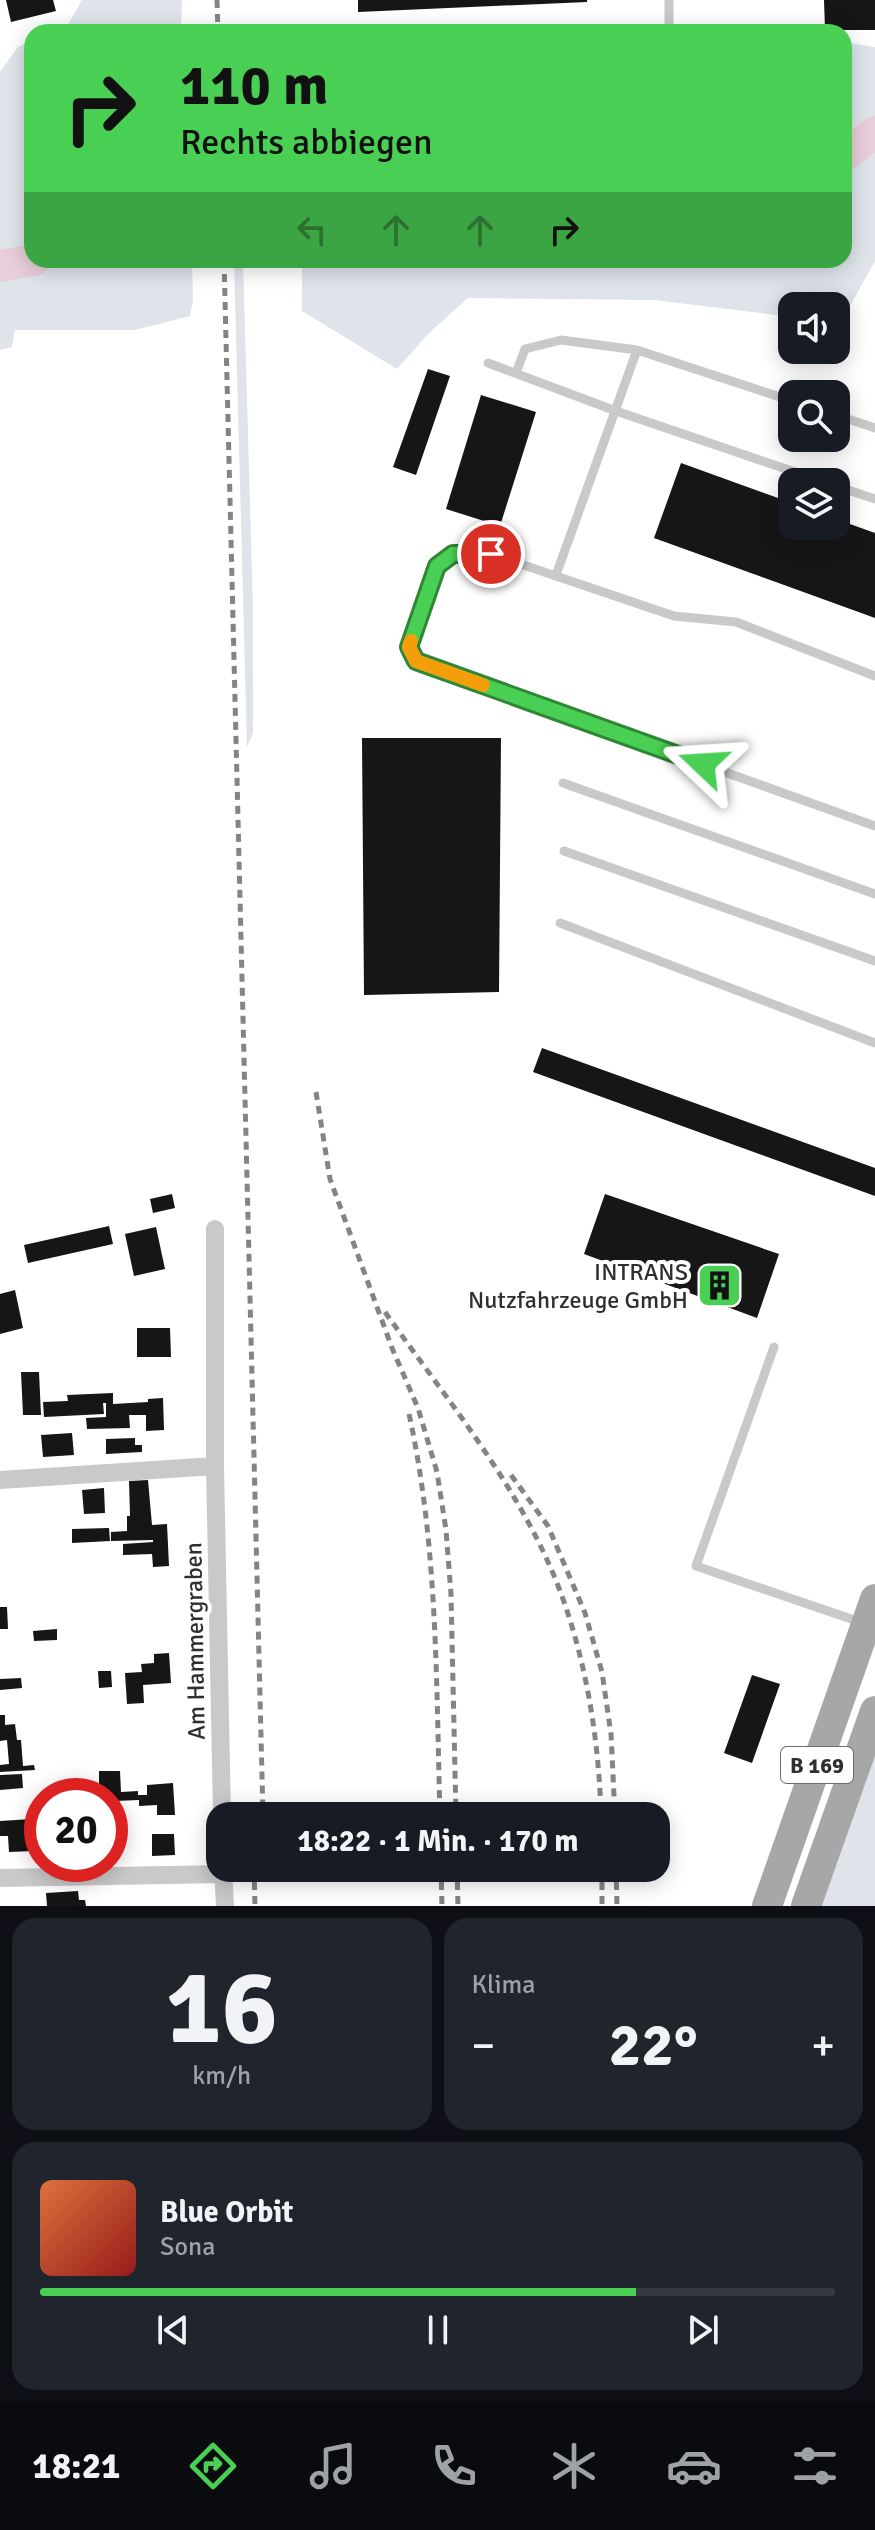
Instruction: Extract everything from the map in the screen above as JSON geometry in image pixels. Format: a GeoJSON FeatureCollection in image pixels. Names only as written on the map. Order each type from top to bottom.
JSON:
{"type":"FeatureCollection","features":[{"type":"Feature","properties":{"kind":"main road","name":"B 169"},"geometry":{"type":"LineString","coordinates":[[767,1906],[872,1616]]}},
{"type":"Feature","properties":{"kind":"main road","name":"B 169"},"geometry":{"type":"LineString","coordinates":[[806,1906],[875,1711]]}},
{"type":"Feature","properties":{"kind":"street","name":"Am Hammergraben"},"geometry":{"type":"LineString","coordinates":[[215,1229],[215,1466],[222,1802]]}},
{"type":"Feature","properties":{"kind":"street"},"geometry":{"type":"LineString","coordinates":[[0,1480],[215,1466]]}},
{"type":"Feature","properties":{"kind":"street"},"geometry":{"type":"LineString","coordinates":[[0,1878],[206,1872]]}},
{"type":"Feature","properties":{"kind":"street"},"geometry":{"type":"LineString","coordinates":[[224,1882],[225,1906]]}},
{"type":"Feature","properties":{"kind":"lane"},"geometry":{"type":"LineString","coordinates":[[669,0],[669,23]]}},
{"type":"Feature","properties":{"kind":"lane"},"geometry":{"type":"LineString","coordinates":[[516,373],[525,349],[561,340],[637,350],[778,396]]}},
{"type":"Feature","properties":{"kind":"lane"},"geometry":{"type":"LineString","coordinates":[[556,575],[637,350]]}},
{"type":"Feature","properties":{"kind":"lane"},"geometry":{"type":"LineString","coordinates":[[488,363],[783,468]]}},
{"type":"Feature","properties":{"kind":"lane"},"geometry":{"type":"LineString","coordinates":[[850,420],[875,428]]}},
{"type":"Feature","properties":{"kind":"lane"},"geometry":{"type":"LineString","coordinates":[[850,491],[875,499]]}},
{"type":"Feature","properties":{"kind":"lane"},"geometry":{"type":"LineString","coordinates":[[875,676],[736,622],[674,616],[491,554],[453,554],[437,566],[409,647],[416,661],[875,826]]}},
{"type":"Feature","properties":{"kind":"lane"},"geometry":{"type":"LineString","coordinates":[[563,783],[875,894]]}},
{"type":"Feature","properties":{"kind":"lane"},"geometry":{"type":"LineString","coordinates":[[564,851],[875,961]]}},
{"type":"Feature","properties":{"kind":"lane"},"geometry":{"type":"LineString","coordinates":[[560,923],[875,1043]]}},
{"type":"Feature","properties":{"kind":"lane"},"geometry":{"type":"LineString","coordinates":[[774,1347],[696,1566],[872,1616]]}},
{"type":"Feature","properties":{"kind":"shaded area"},"geometry":{"type":"Polygon","coordinates":[[[82,0],[182,0],[181,24],[68,24],[82,0]]]}},
{"type":"Feature","properties":{"kind":"shaded area"},"geometry":{"type":"Polygon","coordinates":[[[852,43],[875,47],[875,261],[850,306],[850,292],[778,292],[778,315],[655,300],[468,298],[428,334],[397,369],[302,311],[302,268],[852,268],[852,43]]]}},
{"type":"Feature","properties":{"kind":"shaded area"},"geometry":{"type":"Polygon","coordinates":[[[24,44],[24,268],[192,268],[190,316],[135,330],[15,330],[12,347],[0,350],[0,72],[18,47],[24,44]]]}},
{"type":"Feature","properties":{"kind":"shaded area"},"geometry":{"type":"Polygon","coordinates":[[[234,268],[243,268],[253,607],[253,733],[247,747],[234,268]]]}},
{"type":"Feature","properties":{"kind":"shaded area"},"geometry":{"type":"Polygon","coordinates":[[[875,1755],[875,1906],[822,1906],[875,1755]]]}},
{"type":"Feature","properties":{"kind":"building"},"geometry":{"type":"Polygon","coordinates":[[[6,0],[53,0],[56,11],[11,22],[6,0]]]}},
{"type":"Feature","properties":{"kind":"building"},"geometry":{"type":"Polygon","coordinates":[[[358,0],[587,0],[587,2],[358,12],[358,0]]]}},
{"type":"Feature","properties":{"kind":"building"},"geometry":{"type":"Polygon","coordinates":[[[824,0],[875,0],[875,30],[852,30],[852,24],[825,24],[824,0]]]}},
{"type":"Feature","properties":{"kind":"building"},"geometry":{"type":"Polygon","coordinates":[[[428,369],[450,376],[416,475],[393,467],[428,369]]]}},
{"type":"Feature","properties":{"kind":"building"},"geometry":{"type":"Polygon","coordinates":[[[481,395],[536,412],[500,526],[446,509],[481,395]]]}},
{"type":"Feature","properties":{"kind":"building"},"geometry":{"type":"Polygon","coordinates":[[[681,463],[778,498],[778,540],[850,540],[850,524],[875,533],[875,618],[654,538],[681,463]]]}},
{"type":"Feature","properties":{"kind":"building"},"geometry":{"type":"Polygon","coordinates":[[[362,738],[501,738],[499,992],[364,995],[362,738]]]}},
{"type":"Feature","properties":{"kind":"building"},"geometry":{"type":"Polygon","coordinates":[[[542,1048],[875,1168],[875,1196],[533,1072],[542,1048]]]}},
{"type":"Feature","properties":{"kind":"building"},"geometry":{"type":"Polygon","coordinates":[[[172,1194],[175,1208],[153,1213],[150,1199],[172,1194]]]}},
{"type":"Feature","properties":{"kind":"building","name":"INTRANS Nutzfahrzeuge GmbH"},"geometry":{"type":"Polygon","coordinates":[[[605,1194],[779,1254],[757,1318],[584,1254],[605,1194]]]}},
{"type":"Feature","properties":{"kind":"building"},"geometry":{"type":"Polygon","coordinates":[[[109,1226],[113,1244],[28,1263],[24,1245],[109,1226]]]}},
{"type":"Feature","properties":{"kind":"building"},"geometry":{"type":"Polygon","coordinates":[[[156,1227],[165,1269],[134,1276],[125,1234],[156,1227]]]}},
{"type":"Feature","properties":{"kind":"building"},"geometry":{"type":"Polygon","coordinates":[[[15,1290],[23,1328],[0,1334],[0,1294],[15,1290]]]}},
{"type":"Feature","properties":{"kind":"building"},"geometry":{"type":"Polygon","coordinates":[[[137,1328],[170,1328],[171,1357],[137,1357],[137,1328]]]}},
{"type":"Feature","properties":{"kind":"building"},"geometry":{"type":"Polygon","coordinates":[[[21,1372],[39,1372],[41,1415],[23,1415],[21,1372]]]}},
{"type":"Feature","properties":{"kind":"building"},"geometry":{"type":"Polygon","coordinates":[[[113,1393],[113,1404],[163,1398],[164,1430],[146,1431],[146,1415],[129,1415],[130,1428],[87,1429],[86,1418],[106,1417],[106,1403],[103,1403],[104,1414],[44,1417],[43,1402],[68,1401],[67,1395],[113,1393]]]}},
{"type":"Feature","properties":{"kind":"building"},"geometry":{"type":"Polygon","coordinates":[[[72,1433],[74,1455],[43,1457],[41,1435],[72,1433]]]}},
{"type":"Feature","properties":{"kind":"building"},"geometry":{"type":"Polygon","coordinates":[[[135,1438],[135,1445],[142,1445],[142,1452],[106,1454],[106,1439],[135,1438]]]}},
{"type":"Feature","properties":{"kind":"building"},"geometry":{"type":"Polygon","coordinates":[[[148,1480],[152,1525],[167,1524],[169,1566],[153,1567],[152,1554],[123,1555],[123,1544],[153,1540],[111,1541],[111,1532],[127,1531],[129,1481],[148,1480]]]}},
{"type":"Feature","properties":{"kind":"building"},"geometry":{"type":"Polygon","coordinates":[[[104,1488],[105,1513],[84,1514],[82,1490],[104,1488]]]}},
{"type":"Feature","properties":{"kind":"building"},"geometry":{"type":"Polygon","coordinates":[[[109,1528],[110,1541],[72,1543],[72,1529],[109,1528]]]}},
{"type":"Feature","properties":{"kind":"building"},"geometry":{"type":"Polygon","coordinates":[[[0,1607],[7,1607],[8,1629],[0,1629],[0,1607]]]}},
{"type":"Feature","properties":{"kind":"building"},"geometry":{"type":"Polygon","coordinates":[[[57,1629],[57,1640],[34,1641],[33,1631],[57,1629]]]}},
{"type":"Feature","properties":{"kind":"building"},"geometry":{"type":"Polygon","coordinates":[[[169,1653],[171,1683],[143,1685],[144,1703],[127,1704],[125,1673],[142,1672],[141,1664],[154,1663],[154,1654],[169,1653]]]}},
{"type":"Feature","properties":{"kind":"building"},"geometry":{"type":"Polygon","coordinates":[[[98,1671],[111,1671],[112,1687],[99,1688],[98,1671]]]}},
{"type":"Feature","properties":{"kind":"building"},"geometry":{"type":"Polygon","coordinates":[[[752,1675],[780,1684],[752,1763],[724,1753],[752,1675]]]}},
{"type":"Feature","properties":{"kind":"building"},"geometry":{"type":"Polygon","coordinates":[[[21,1678],[22,1688],[0,1690],[0,1679],[21,1678]]]}},
{"type":"Feature","properties":{"kind":"building"},"geometry":{"type":"Polygon","coordinates":[[[0,1715],[5,1715],[5,1725],[15,1724],[17,1740],[21,1740],[23,1766],[34,1765],[35,1770],[0,1772],[0,1765],[9,1764],[7,1740],[0,1741],[0,1715]]]}},
{"type":"Feature","properties":{"kind":"building"},"geometry":{"type":"Polygon","coordinates":[[[99,1771],[120,1771],[120,1778],[99,1778],[99,1771]]]}},
{"type":"Feature","properties":{"kind":"building"},"geometry":{"type":"Polygon","coordinates":[[[22,1774],[23,1788],[0,1790],[0,1775],[22,1774]]]}},
{"type":"Feature","properties":{"kind":"building"},"geometry":{"type":"Polygon","coordinates":[[[173,1783],[175,1815],[157,1815],[157,1805],[139,1806],[139,1800],[128,1800],[128,1792],[147,1795],[147,1785],[173,1783]]]}},
{"type":"Feature","properties":{"kind":"building"},"geometry":{"type":"Polygon","coordinates":[[[24,1820],[24,1851],[9,1852],[8,1836],[0,1836],[0,1821],[24,1820]]]}},
{"type":"Feature","properties":{"kind":"building"},"geometry":{"type":"Polygon","coordinates":[[[152,1834],[174,1834],[175,1855],[152,1856],[152,1834]]]}},
{"type":"Feature","properties":{"kind":"building"},"geometry":{"type":"Polygon","coordinates":[[[78,1891],[79,1900],[85,1900],[86,1906],[47,1906],[46,1893],[78,1891]]]}},
{"type":"Feature","properties":{"kind":"waterway"},"geometry":{"type":"LineString","coordinates":[[852,150],[875,132]]}},
{"type":"Feature","properties":{"kind":"waterway"},"geometry":{"type":"LineString","coordinates":[[0,266],[24,262]]}},
{"type":"Feature","properties":{"kind":"railway"},"geometry":{"type":"LineString","coordinates":[[217,0],[218,24]]}},
{"type":"Feature","properties":{"kind":"railway"},"geometry":{"type":"LineString","coordinates":[[224,268],[263,1802]]}},
{"type":"Feature","properties":{"kind":"railway"},"geometry":{"type":"LineString","coordinates":[[316,1092],[330,1179],[392,1348],[418,1408],[437,1472],[451,1594],[456,1802]]}},
{"type":"Feature","properties":{"kind":"railway"},"geometry":{"type":"LineString","coordinates":[[385,1312],[499,1474],[539,1542],[555,1578],[582,1665],[593,1725],[600,1802]]}},
{"type":"Feature","properties":{"kind":"railway"},"geometry":{"type":"LineString","coordinates":[[409,1414],[426,1514],[430,1564],[440,1802]]}},
{"type":"Feature","properties":{"kind":"railway"},"geometry":{"type":"LineString","coordinates":[[511,1475],[548,1526],[585,1613],[602,1672],[611,1734],[614,1802]]}},
{"type":"Feature","properties":{"kind":"railway"},"geometry":{"type":"LineString","coordinates":[[254,1882],[255,1906]]}},
{"type":"Feature","properties":{"kind":"railway"},"geometry":{"type":"LineString","coordinates":[[441,1882],[442,1906]]}},
{"type":"Feature","properties":{"kind":"railway"},"geometry":{"type":"LineString","coordinates":[[457,1882],[458,1906]]}},
{"type":"Feature","properties":{"kind":"railway"},"geometry":{"type":"LineString","coordinates":[[602,1882],[602,1906]]}},
{"type":"Feature","properties":{"kind":"railway"},"geometry":{"type":"LineString","coordinates":[[616,1882],[617,1906]]}},
{"type":"Feature","properties":{"kind":"slow traffic"},"geometry":{"type":"LineString","coordinates":[[411,641],[409,647],[416,661],[483,685]]}},
{"type":"Feature","properties":{"kind":"place","name":"INTRANS Nutzfahrzeuge GmbH"},"geometry":{"type":"Point","coordinates":[719,1286]}},
{"type":"Feature","properties":{"kind":"route"},"geometry":{"type":"LineString","coordinates":[[491,554],[453,554],[437,566],[409,647],[416,661],[703,764]]}}]}
